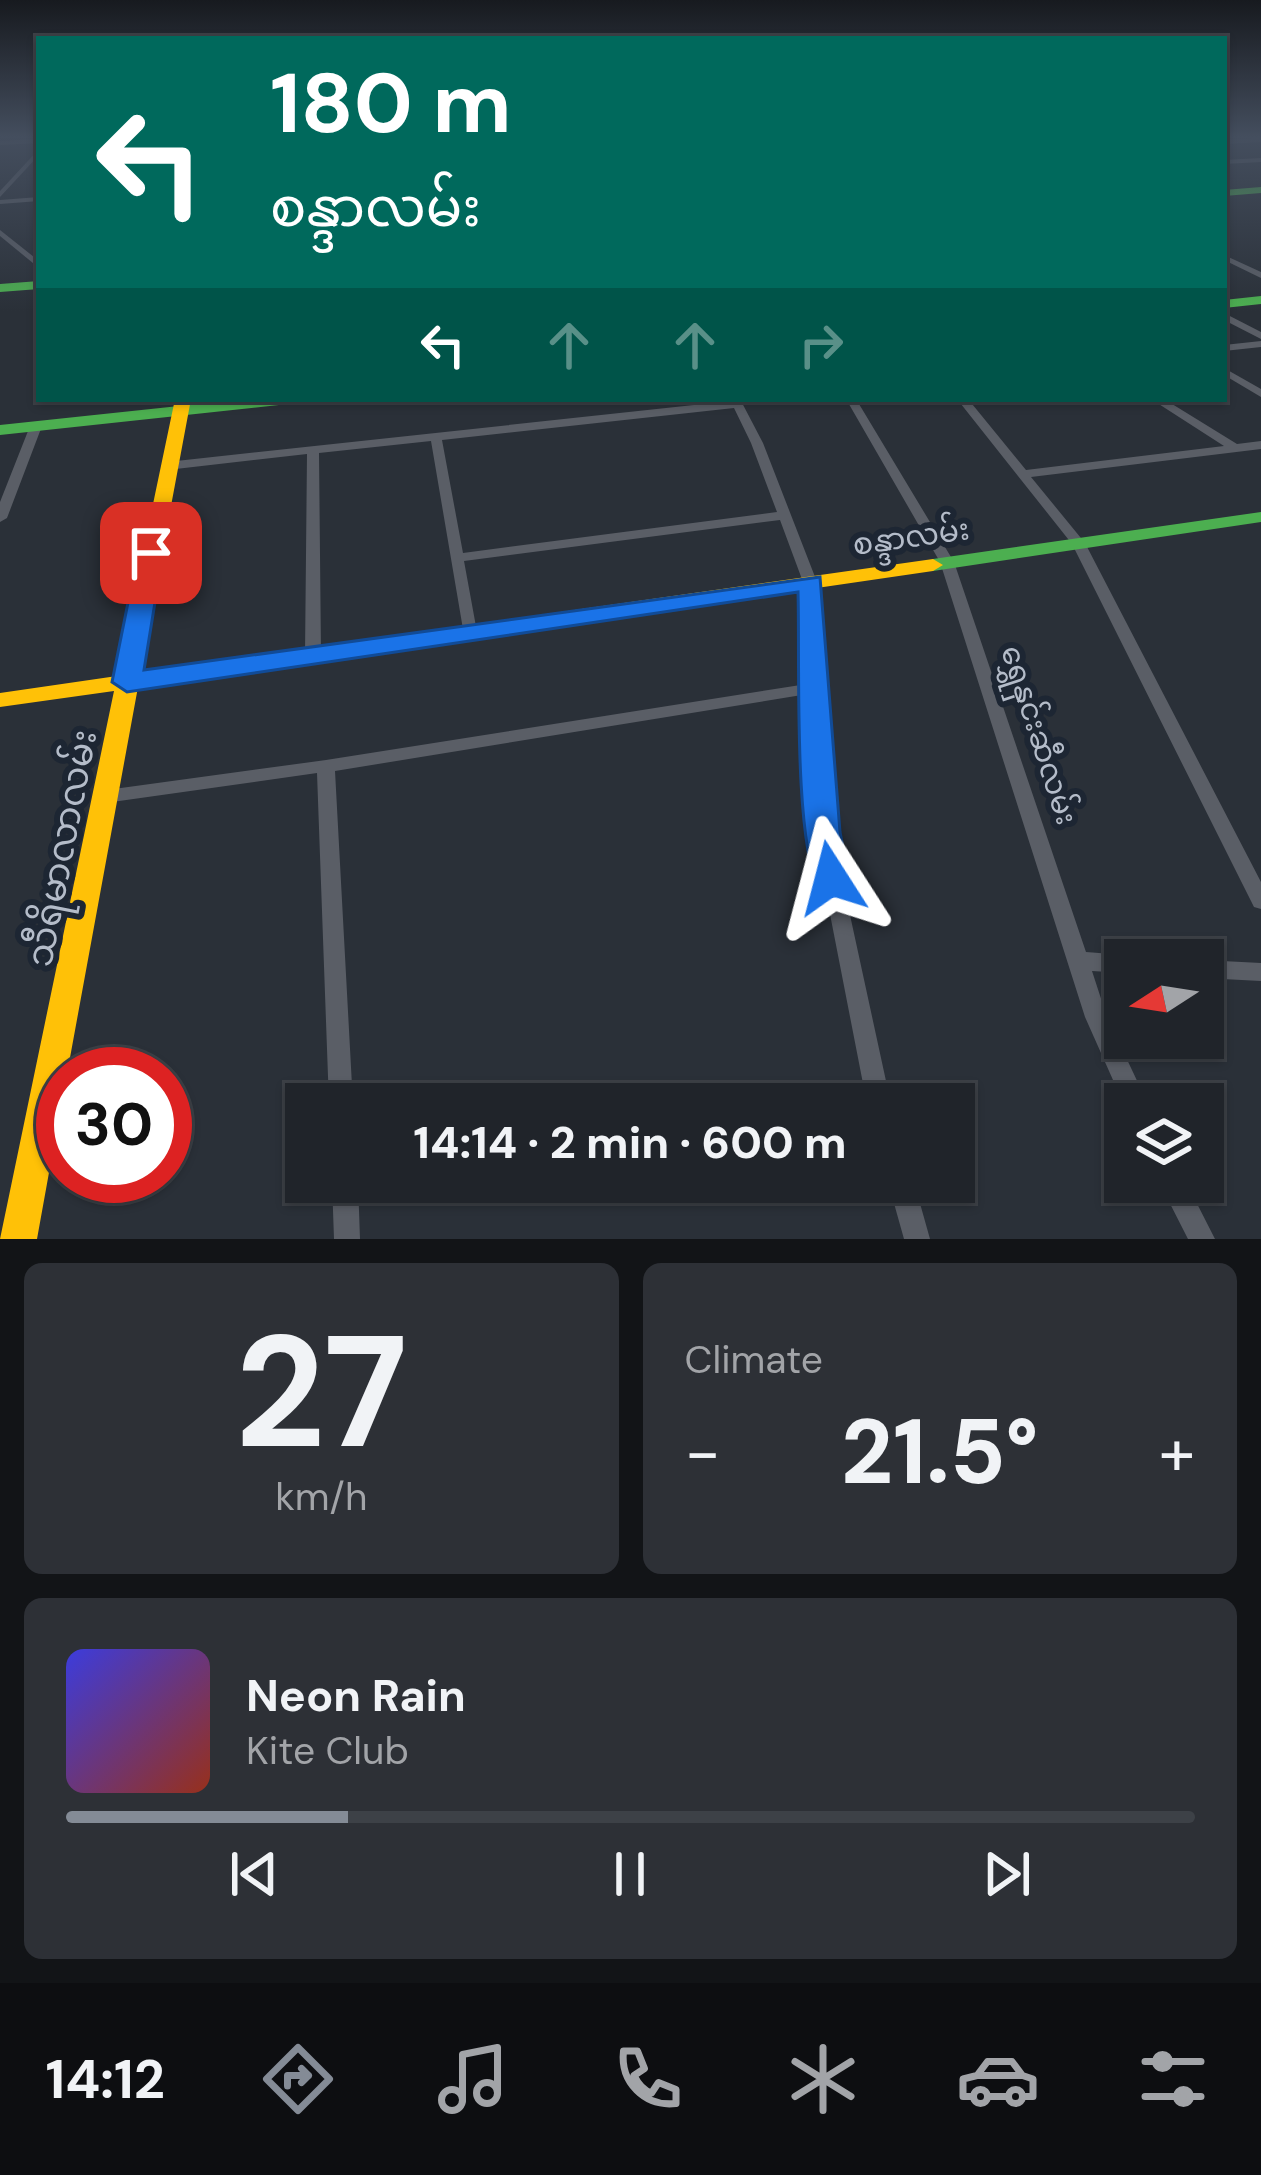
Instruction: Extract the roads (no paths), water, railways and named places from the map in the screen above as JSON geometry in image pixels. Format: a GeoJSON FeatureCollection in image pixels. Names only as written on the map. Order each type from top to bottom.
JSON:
{"type":"FeatureCollection","features":[{"type":"Feature","properties":{"kind":"street"},"geometry":{"type":"LineString","coordinates":[[0,198],[36,199]]}},
{"type":"Feature","properties":{"kind":"street"},"geometry":{"type":"LineString","coordinates":[[0,232],[5,243],[36,264]]}},
{"type":"Feature","properties":{"kind":"street"},"geometry":{"type":"LineString","coordinates":[[1227,258],[1261,275]]}},
{"type":"Feature","properties":{"kind":"street"},"geometry":{"type":"LineString","coordinates":[[0,288],[36,284]]}},
{"type":"Feature","properties":{"kind":"street"},"geometry":{"type":"LineString","coordinates":[[1227,304],[1261,300]]}},
{"type":"Feature","properties":{"kind":"street"},"geometry":{"type":"LineString","coordinates":[[1227,318],[1261,340]]}},
{"type":"Feature","properties":{"kind":"street"},"geometry":{"type":"LineString","coordinates":[[1227,347],[1261,340]]}},
{"type":"Feature","properties":{"kind":"street"},"geometry":{"type":"LineString","coordinates":[[1227,373],[1261,394]]}},
{"type":"Feature","properties":{"kind":"street"},"geometry":{"type":"LineString","coordinates":[[0,430],[225,402]]}},
{"type":"Feature","properties":{"kind":"street"},"geometry":{"type":"LineString","coordinates":[[167,466],[728,402]]}},
{"type":"Feature","properties":{"kind":"street"},"geometry":{"type":"LineString","coordinates":[[736,402],[810,582],[823,832],[875,1083]]}},
{"type":"Feature","properties":{"kind":"street","name":"ရွှေနှင်းဆီလမ်း"},"geometry":{"type":"LineString","coordinates":[[853,402],[947,562],[1096,1017],[1126,1083]]}},
{"type":"Feature","properties":{"kind":"street"},"geometry":{"type":"LineString","coordinates":[[964,402],[1078,543],[1261,901]]}},
{"type":"Feature","properties":{"kind":"street"},"geometry":{"type":"LineString","coordinates":[[1161,402],[1235,448]]}},
{"type":"Feature","properties":{"kind":"street","name":"သီရိမာလာလမ်း"},"geometry":{"type":"LineString","coordinates":[[18,1239],[167,466],[183,404]]}},
{"type":"Feature","properties":{"kind":"street"},"geometry":{"type":"LineString","coordinates":[[0,518],[7,485],[36,426]]}},
{"type":"Feature","properties":{"kind":"street"},"geometry":{"type":"LineString","coordinates":[[436,437],[469,632]]}},
{"type":"Feature","properties":{"kind":"street"},"geometry":{"type":"LineString","coordinates":[[1022,474],[1261,445]]}},
{"type":"Feature","properties":{"kind":"street"},"geometry":{"type":"LineString","coordinates":[[313,450],[314,655]]}},
{"type":"Feature","properties":{"kind":"street"},"geometry":{"type":"LineString","coordinates":[[456,558],[784,515]]}},
{"type":"Feature","properties":{"kind":"street","name":"စန္ဒာလမ်း"},"geometry":{"type":"LineString","coordinates":[[0,700],[1261,517]]}},
{"type":"Feature","properties":{"kind":"street"},"geometry":{"type":"LineString","coordinates":[[105,796],[326,766],[813,688]]}},
{"type":"Feature","properties":{"kind":"street"},"geometry":{"type":"LineString","coordinates":[[326,766],[340,1083]]}},
{"type":"Feature","properties":{"kind":"street"},"geometry":{"type":"LineString","coordinates":[[1078,962],[1104,963]]}},
{"type":"Feature","properties":{"kind":"street"},"geometry":{"type":"LineString","coordinates":[[1224,970],[1261,972]]}},
{"type":"Feature","properties":{"kind":"street"},"geometry":{"type":"LineString","coordinates":[[346,1203],[347,1239]]}},
{"type":"Feature","properties":{"kind":"street"},"geometry":{"type":"LineString","coordinates":[[907,1203],[917,1239]]}},
{"type":"Feature","properties":{"kind":"street"},"geometry":{"type":"LineString","coordinates":[[1183,1203],[1202,1239]]}}]}
